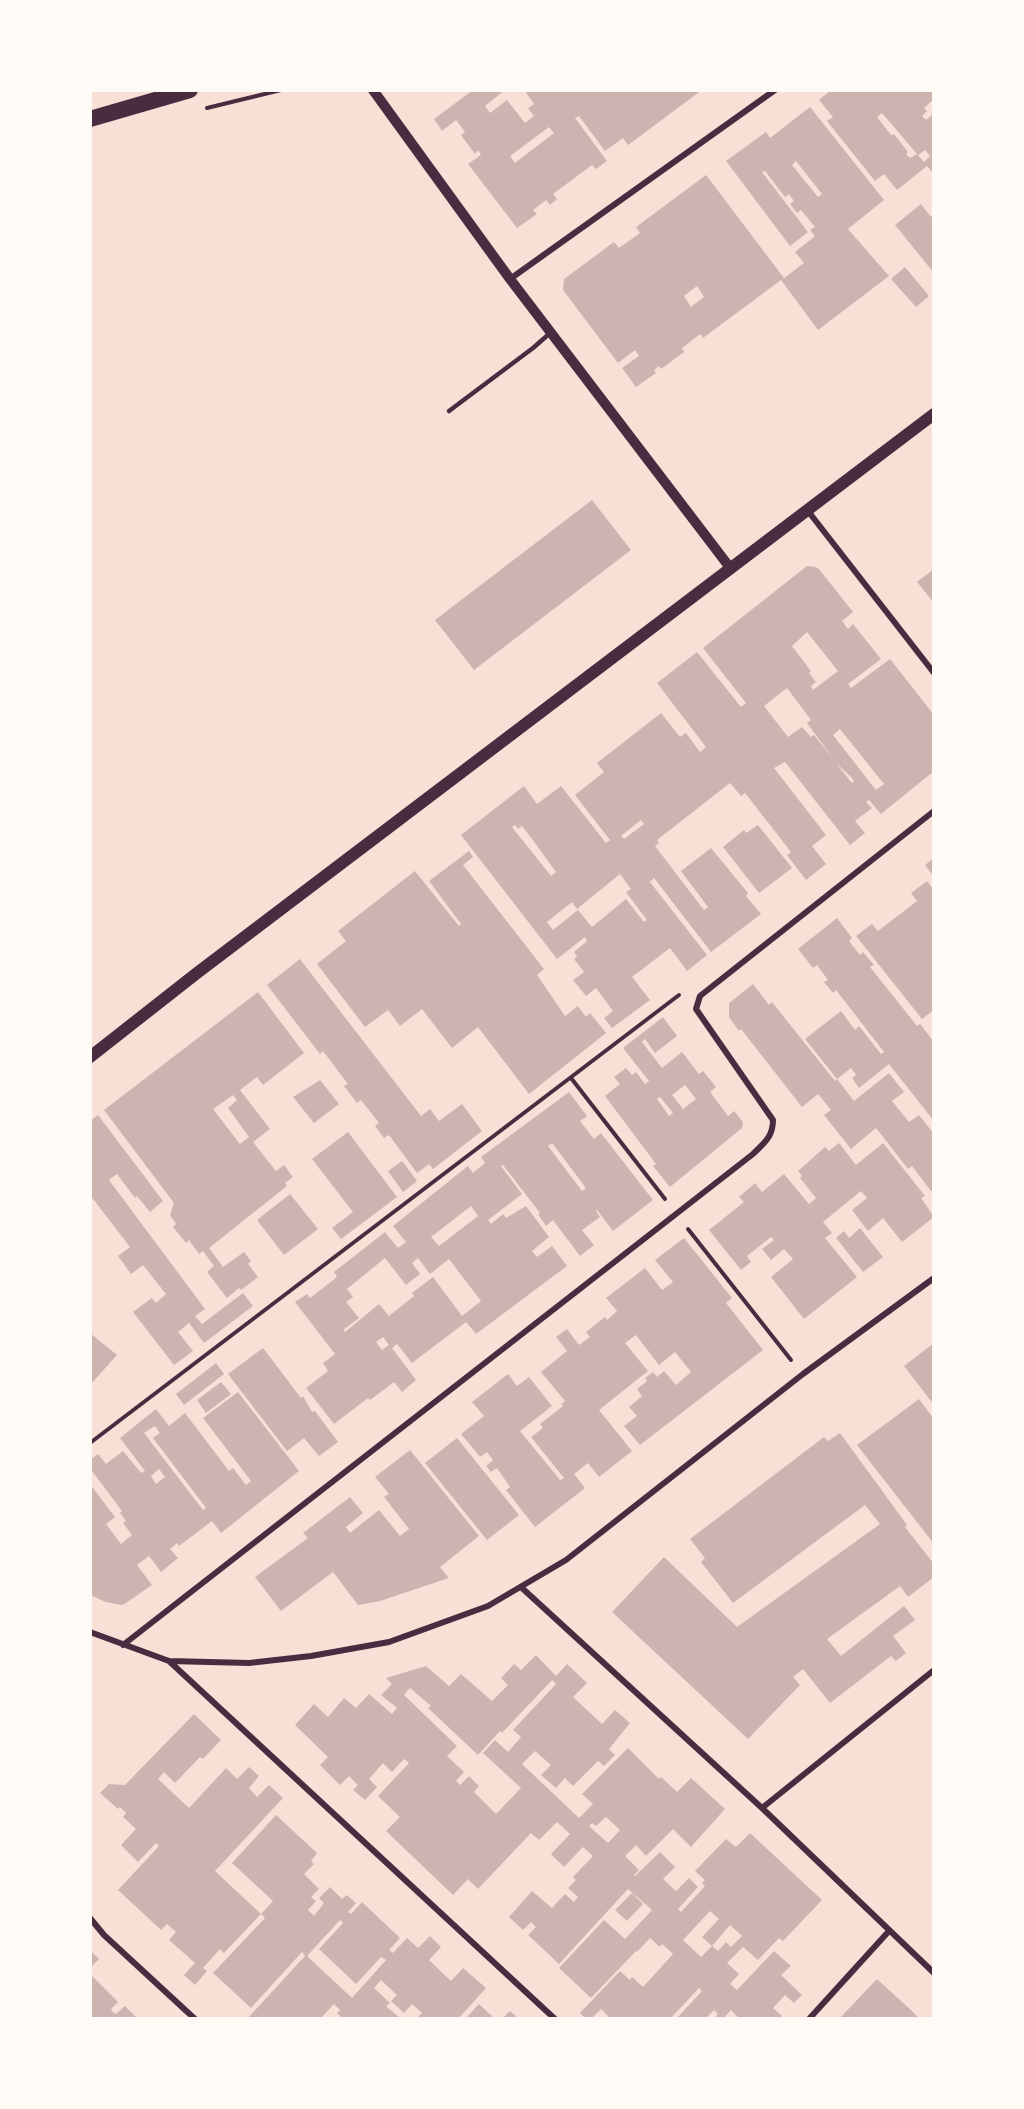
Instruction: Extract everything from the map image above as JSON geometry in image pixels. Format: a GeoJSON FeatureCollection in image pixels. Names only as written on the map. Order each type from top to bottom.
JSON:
{"type":"FeatureCollection","features":[{"type":"Feature","properties":{"kind":"highway"},"geometry":{"type":"LineString","coordinates":[[90,119],[190,90]]}},
{"type":"Feature","properties":{"kind":"main road"},"geometry":{"type":"LineString","coordinates":[[90,1057],[197,973],[934,414]]}},
{"type":"Feature","properties":{"kind":"street"},"geometry":{"type":"LineString","coordinates":[[373,90],[550,333],[731,569]]}},
{"type":"Feature","properties":{"kind":"street"},"geometry":{"type":"LineString","coordinates":[[510,279],[775,90]]}},
{"type":"Feature","properties":{"kind":"street"},"geometry":{"type":"LineString","coordinates":[[808,510],[934,673]]}},
{"type":"Feature","properties":{"kind":"street"},"geometry":{"type":"LineString","coordinates":[[123,1645],[753,1154],[773,1130],[773,1120],[696,1009],[700,996],[934,812]]}},
{"type":"Feature","properties":{"kind":"street"},"geometry":{"type":"LineString","coordinates":[[90,1632],[169,1661],[249,1663],[311,1656],[388,1642],[488,1606],[566,1560],[803,1374],[934,1278]]}},
{"type":"Feature","properties":{"kind":"street"},"geometry":{"type":"LineString","coordinates":[[522,1588],[762,1808],[934,1973]]}},
{"type":"Feature","properties":{"kind":"street"},"geometry":{"type":"LineString","coordinates":[[169,1661],[555,2019]]}},
{"type":"Feature","properties":{"kind":"street"},"geometry":{"type":"LineString","coordinates":[[762,1808],[934,1670]]}},
{"type":"Feature","properties":{"kind":"street"},"geometry":{"type":"LineString","coordinates":[[90,1918],[104,1935],[195,2019]]}},
{"type":"Feature","properties":{"kind":"street"},"geometry":{"type":"LineString","coordinates":[[809,2019],[889,1931]]}},
{"type":"Feature","properties":{"kind":"lane"},"geometry":{"type":"LineString","coordinates":[[449,411],[550,333]]}},
{"type":"Feature","properties":{"kind":"path"},"geometry":{"type":"LineString","coordinates":[[90,1443],[673,998],[683,992],[700,996]]}},
{"type":"Feature","properties":{"kind":"path"},"geometry":{"type":"LineString","coordinates":[[571,1078],[803,1374]]}},
{"type":"Feature","properties":{"kind":"building"},"geometry":{"type":"Polygon","coordinates":[[[473,90],[505,90],[485,106],[490,113],[507,100],[525,123],[534,116],[528,108],[534,104],[524,90],[702,90],[628,145],[623,138],[605,151],[579,116],[575,118],[607,161],[596,169],[592,165],[553,194],[557,199],[550,205],[546,200],[533,210],[537,214],[517,228],[468,164],[481,155],[478,150],[475,154],[461,135],[465,132],[456,120],[442,131],[434,119],[473,90]],[[549,127],[510,156],[515,163],[554,133],[549,127]]]}},
{"type":"Feature","properties":{"kind":"building"},"geometry":{"type":"Polygon","coordinates":[[[831,90],[934,90],[934,99],[924,108],[927,111],[922,116],[926,120],[934,113],[934,174],[927,166],[897,190],[884,174],[875,181],[827,121],[833,117],[819,100],[831,90]],[[882,113],[877,117],[891,135],[894,134],[908,152],[906,154],[910,158],[917,154],[882,113]],[[925,150],[918,155],[924,162],[930,156],[925,150]]]}},
{"type":"Feature","properties":{"kind":"building"},"geometry":{"type":"Polygon","coordinates":[[[810,107],[884,200],[848,229],[889,276],[818,330],[781,280],[703,338],[700,334],[682,348],[684,352],[661,369],[659,366],[654,370],[656,373],[636,387],[622,368],[639,356],[635,350],[618,363],[563,290],[564,279],[614,242],[619,248],[640,233],[636,227],[706,175],[784,278],[804,263],[795,252],[815,236],[810,230],[815,227],[801,210],[797,213],[790,204],[794,201],[789,194],[785,197],[765,171],[762,172],[808,232],[790,246],[726,161],[766,132],[770,138],[810,107]],[[796,161],[792,165],[818,197],[822,194],[796,161]],[[697,286],[684,296],[691,307],[704,297],[697,286]]]}},
{"type":"Feature","properties":{"kind":"building"},"geometry":{"type":"Polygon","coordinates":[[[921,204],[931,217],[934,214],[934,273],[895,225],[921,204]]]}},
{"type":"Feature","properties":{"kind":"building"},"geometry":{"type":"Polygon","coordinates":[[[905,267],[929,296],[916,307],[891,279],[905,267]]]}},
{"type":"Feature","properties":{"kind":"building"},"geometry":{"type":"Polygon","coordinates":[[[592,500],[631,550],[474,670],[435,620],[592,500]]]}},
{"type":"Feature","properties":{"kind":"building"},"geometry":{"type":"Polygon","coordinates":[[[807,566],[819,569],[853,612],[842,621],[848,629],[853,624],[881,659],[848,684],[851,688],[890,659],[934,715],[934,771],[881,814],[869,800],[866,802],[872,808],[855,821],[865,833],[850,845],[785,762],[774,768],[826,835],[812,846],[826,864],[806,880],[787,855],[791,852],[745,793],[741,796],[730,783],[657,840],[659,843],[655,846],[704,910],[708,907],[681,871],[711,848],[748,893],[746,896],[761,914],[711,952],[654,878],[650,882],[707,955],[687,971],[670,948],[632,977],[650,1000],[612,1028],[604,1018],[613,1011],[596,988],[586,996],[573,980],[584,972],[574,959],[577,956],[574,952],[587,941],[585,937],[557,959],[461,835],[524,786],[537,804],[561,786],[606,843],[610,840],[575,795],[604,772],[597,763],[661,713],[680,737],[686,733],[700,752],[706,747],[657,683],[697,652],[741,707],[746,703],[703,648],[807,566]],[[807,632],[792,646],[811,671],[809,673],[816,682],[811,686],[813,690],[838,671],[807,632]],[[787,688],[764,706],[788,737],[802,727],[811,737],[814,735],[834,760],[807,723],[811,720],[787,688]],[[840,729],[833,735],[876,790],[884,784],[840,729]],[[836,763],[852,783],[854,781],[851,777],[836,763]],[[641,820],[621,836],[624,839],[644,824],[641,820]],[[515,825],[512,827],[551,876],[556,872],[522,826],[518,829],[515,825]],[[620,874],[577,909],[572,902],[547,922],[553,930],[578,910],[592,927],[626,899],[644,922],[647,920],[626,892],[631,889],[620,874]]]}},
{"type":"Feature","properties":{"kind":"building"},"geometry":{"type":"Polygon","coordinates":[[[934,569],[934,603],[917,582],[934,569]]]}},
{"type":"Feature","properties":{"kind":"building"},"geometry":{"type":"Polygon","coordinates":[[[758,825],[792,868],[759,893],[723,847],[744,830],[746,833],[758,825]]]}},
{"type":"Feature","properties":{"kind":"building"},"geometry":{"type":"Polygon","coordinates":[[[469,851],[473,857],[463,865],[544,969],[537,975],[565,1016],[578,1006],[586,1017],[590,1013],[606,1033],[529,1094],[478,1027],[452,1048],[422,1009],[400,1026],[388,1010],[365,1027],[317,964],[346,941],[338,931],[415,871],[459,926],[461,924],[429,881],[469,851]]]}},
{"type":"Feature","properties":{"kind":"building"},"geometry":{"type":"Polygon","coordinates":[[[934,858],[934,877],[925,865],[934,858]]]}},
{"type":"Feature","properties":{"kind":"building"},"geometry":{"type":"Polygon","coordinates":[[[927,881],[934,890],[934,1010],[922,1019],[856,936],[872,924],[878,931],[917,901],[911,893],[927,881]]]}},
{"type":"Feature","properties":{"kind":"building"},"geometry":{"type":"Polygon","coordinates":[[[837,918],[852,938],[849,941],[860,955],[863,952],[874,965],[870,967],[917,1026],[920,1024],[934,1042],[934,1121],[889,1064],[859,1088],[852,1078],[856,1075],[851,1068],[837,1079],[805,1039],[841,1011],[855,1030],[859,1026],[881,1054],[884,1052],[836,990],[833,993],[824,982],[828,980],[817,965],[813,968],[798,949],[837,918]]]}},
{"type":"Feature","properties":{"kind":"building"},"geometry":{"type":"Polygon","coordinates":[[[300,959],[421,1116],[430,1109],[439,1121],[462,1104],[482,1131],[433,1169],[429,1164],[417,1173],[389,1135],[384,1138],[375,1126],[379,1123],[361,1100],[357,1103],[344,1086],[348,1084],[323,1051],[320,1054],[267,985],[300,959]]]}},
{"type":"Feature","properties":{"kind":"building"},"geometry":{"type":"Polygon","coordinates":[[[753,984],[769,1005],[772,1002],[835,1081],[837,1079],[854,1101],[889,1073],[904,1092],[892,1101],[909,1122],[919,1115],[934,1134],[934,1189],[931,1191],[912,1166],[908,1169],[876,1128],[851,1149],[824,1115],[831,1110],[818,1094],[802,1107],[729,1017],[729,1003],[753,984]]]}},
{"type":"Feature","properties":{"kind":"building"},"geometry":{"type":"Polygon","coordinates":[[[258,992],[304,1053],[263,1085],[257,1077],[240,1090],[270,1129],[253,1142],[276,1171],[284,1165],[293,1177],[285,1183],[287,1186],[209,1248],[223,1267],[244,1252],[251,1261],[248,1264],[258,1277],[227,1298],[207,1272],[214,1266],[203,1251],[199,1254],[189,1240],[186,1243],[173,1227],[176,1224],[170,1215],[174,1203],[104,1110],[258,992]],[[233,1095],[213,1109],[240,1144],[249,1137],[228,1108],[237,1100],[233,1095]]]}},
{"type":"Feature","properties":{"kind":"building"},"geometry":{"type":"Polygon","coordinates":[[[663,1017],[677,1036],[655,1053],[645,1039],[642,1042],[662,1068],[682,1052],[699,1074],[703,1071],[716,1087],[710,1092],[728,1116],[734,1111],[743,1122],[742,1128],[670,1187],[653,1166],[656,1164],[605,1096],[620,1084],[614,1077],[626,1068],[632,1075],[636,1072],[645,1084],[649,1081],[623,1048],[663,1017]],[[685,1085],[672,1095],[683,1109],[696,1099],[685,1085]],[[660,1097],[657,1099],[669,1116],[673,1113],[660,1097]]]}},
{"type":"Feature","properties":{"kind":"building"},"geometry":{"type":"Polygon","coordinates":[[[320,1080],[339,1104],[314,1123],[293,1097],[320,1080]]]}},
{"type":"Feature","properties":{"kind":"building"},"geometry":{"type":"Polygon","coordinates":[[[569,1092],[587,1116],[580,1121],[594,1139],[601,1133],[653,1200],[613,1231],[597,1210],[600,1217],[582,1230],[594,1245],[580,1256],[553,1220],[546,1226],[538,1214],[540,1213],[503,1165],[501,1166],[522,1194],[488,1220],[491,1224],[503,1214],[506,1218],[526,1206],[549,1237],[532,1251],[537,1257],[552,1246],[567,1266],[476,1334],[466,1322],[412,1363],[397,1344],[392,1348],[416,1380],[402,1392],[394,1382],[370,1400],[368,1398],[334,1424],[306,1388],[328,1371],[323,1363],[335,1354],[295,1302],[307,1294],[310,1298],[337,1277],[334,1272],[385,1232],[398,1248],[406,1242],[393,1226],[468,1166],[473,1173],[485,1163],[481,1157],[569,1092]],[[552,1143],[548,1146],[582,1191],[586,1188],[552,1143]],[[471,1206],[431,1237],[439,1246],[478,1216],[471,1206]],[[385,1258],[347,1289],[353,1297],[346,1302],[359,1318],[343,1330],[345,1332],[379,1304],[389,1316],[414,1296],[412,1293],[433,1277],[462,1316],[481,1301],[449,1259],[430,1274],[418,1258],[412,1263],[420,1274],[406,1285],[385,1258]],[[383,1337],[376,1342],[382,1350],[389,1345],[383,1337]]]}},
{"type":"Feature","properties":{"kind":"building"},"geometry":{"type":"Polygon","coordinates":[[[98,1115],[163,1201],[150,1212],[137,1196],[135,1198],[117,1174],[109,1180],[205,1309],[195,1316],[202,1324],[243,1293],[253,1306],[204,1343],[189,1323],[178,1332],[193,1351],[174,1365],[133,1312],[152,1298],[156,1303],[166,1294],[143,1265],[131,1274],[118,1256],[130,1247],[90,1195],[90,1121],[98,1115]]]}},
{"type":"Feature","properties":{"kind":"building"},"geometry":{"type":"Polygon","coordinates":[[[348,1132],[397,1197],[341,1239],[332,1228],[353,1212],[312,1159],[348,1132]]]}},
{"type":"Feature","properties":{"kind":"building"},"geometry":{"type":"Polygon","coordinates":[[[839,1143],[856,1165],[883,1143],[925,1196],[921,1198],[934,1217],[902,1242],[883,1218],[868,1231],[852,1210],[867,1198],[861,1191],[823,1222],[832,1233],[825,1238],[857,1277],[804,1319],[771,1277],[793,1259],[784,1249],[771,1260],[762,1249],[774,1240],[771,1237],[747,1256],[751,1262],[741,1270],[709,1230],[744,1202],[739,1197],[755,1183],[762,1192],[784,1174],[809,1204],[816,1198],[800,1178],[802,1176],[798,1171],[825,1147],[829,1151],[839,1143]]]}},
{"type":"Feature","properties":{"kind":"building"},"geometry":{"type":"Polygon","coordinates":[[[402,1161],[417,1181],[403,1192],[388,1171],[402,1161]]]}},
{"type":"Feature","properties":{"kind":"building"},"geometry":{"type":"Polygon","coordinates":[[[290,1194],[318,1229],[284,1255],[257,1220],[290,1194]]]}},
{"type":"Feature","properties":{"kind":"building"},"geometry":{"type":"Polygon","coordinates":[[[860,1228],[883,1257],[863,1272],[836,1238],[844,1231],[849,1238],[860,1228]]]}},
{"type":"Feature","properties":{"kind":"building"},"geometry":{"type":"Polygon","coordinates":[[[684,1238],[732,1298],[726,1303],[763,1350],[640,1445],[624,1426],[637,1416],[629,1407],[642,1396],[637,1389],[653,1372],[657,1377],[664,1371],[676,1385],[691,1372],[675,1352],[659,1365],[636,1335],[625,1343],[648,1371],[599,1410],[632,1451],[599,1477],[588,1463],[574,1474],[585,1488],[535,1527],[506,1490],[510,1487],[497,1468],[491,1472],[486,1466],[493,1460],[487,1452],[480,1457],[461,1434],[484,1416],[472,1402],[508,1374],[517,1386],[529,1377],[552,1406],[520,1431],[560,1480],[564,1478],[531,1437],[543,1428],[540,1424],[563,1406],[561,1404],[565,1401],[541,1372],[567,1351],[556,1337],[567,1329],[579,1345],[590,1337],[586,1332],[605,1317],[607,1320],[617,1311],[606,1298],[645,1268],[662,1290],[673,1282],[655,1260],[684,1238]]]}},
{"type":"Feature","properties":{"kind":"building"},"geometry":{"type":"Polygon","coordinates":[[[90,1333],[117,1355],[90,1385],[90,1333]]]}},
{"type":"Feature","properties":{"kind":"building"},"geometry":{"type":"Polygon","coordinates":[[[934,1343],[934,1405],[904,1366],[934,1343]]]}},
{"type":"Feature","properties":{"kind":"building"},"geometry":{"type":"Polygon","coordinates":[[[263,1348],[338,1442],[319,1456],[304,1438],[287,1451],[228,1374],[263,1348]]]}},
{"type":"Feature","properties":{"kind":"building"},"geometry":{"type":"Polygon","coordinates":[[[216,1363],[224,1374],[184,1405],[176,1394],[216,1363]]]}},
{"type":"Feature","properties":{"kind":"building"},"geometry":{"type":"Polygon","coordinates":[[[221,1382],[231,1394],[206,1413],[197,1400],[221,1382]]]}},
{"type":"Feature","properties":{"kind":"building"},"geometry":{"type":"Polygon","coordinates":[[[238,1392],[299,1471],[221,1533],[212,1521],[179,1546],[177,1543],[170,1549],[178,1558],[161,1572],[149,1556],[137,1565],[152,1585],[126,1603],[122,1605],[106,1602],[90,1595],[90,1484],[115,1517],[106,1524],[121,1544],[132,1535],[123,1523],[126,1521],[120,1513],[122,1511],[92,1471],[90,1460],[98,1454],[106,1464],[123,1451],[141,1473],[145,1471],[120,1438],[156,1409],[169,1426],[185,1413],[229,1471],[233,1468],[246,1485],[251,1481],[203,1418],[238,1392]],[[155,1426],[144,1433],[203,1510],[206,1508],[153,1438],[160,1433],[155,1426]],[[159,1469],[151,1476],[156,1484],[165,1477],[159,1469]]]}},
{"type":"Feature","properties":{"kind":"building"},"geometry":{"type":"Polygon","coordinates":[[[919,1399],[934,1419],[934,1544],[857,1445],[919,1399]]]}},
{"type":"Feature","properties":{"kind":"building"},"geometry":{"type":"Polygon","coordinates":[[[840,1433],[907,1525],[905,1527],[934,1564],[934,1577],[908,1597],[900,1586],[827,1639],[841,1656],[904,1606],[915,1620],[893,1636],[906,1653],[896,1661],[891,1656],[830,1703],[803,1669],[793,1677],[800,1685],[748,1739],[612,1612],[664,1557],[737,1627],[880,1524],[865,1505],[733,1603],[701,1562],[705,1558],[690,1539],[824,1437],[828,1441],[840,1433]]]}},
{"type":"Feature","properties":{"kind":"building"},"geometry":{"type":"Polygon","coordinates":[[[457,1438],[519,1515],[487,1540],[425,1463],[457,1438]]]}},
{"type":"Feature","properties":{"kind":"building"},"geometry":{"type":"Polygon","coordinates":[[[410,1450],[479,1536],[440,1567],[449,1578],[380,1601],[358,1605],[333,1572],[281,1611],[255,1577],[308,1538],[303,1533],[350,1497],[363,1513],[346,1527],[350,1533],[379,1510],[400,1536],[409,1529],[384,1497],[389,1494],[375,1477],[410,1450]]]}},
{"type":"Feature","properties":{"kind":"building"},"geometry":{"type":"Polygon","coordinates":[[[536,1655],[556,1676],[567,1664],[587,1683],[573,1697],[602,1724],[615,1710],[630,1723],[609,1749],[615,1755],[604,1766],[598,1761],[573,1786],[565,1778],[556,1788],[541,1775],[551,1765],[535,1751],[522,1764],[579,1818],[593,1804],[582,1794],[628,1748],[659,1779],[661,1777],[677,1792],[691,1778],[725,1809],[691,1847],[673,1829],[646,1856],[636,1845],[625,1856],[639,1870],[635,1876],[660,1852],[675,1867],[663,1879],[676,1891],[689,1878],[698,1887],[678,1909],[681,1912],[705,1886],[702,1883],[705,1880],[695,1871],[726,1839],[736,1847],[750,1833],[822,1900],[783,1941],[779,1938],[758,1960],[743,1947],[727,1963],[739,1974],[730,1984],[737,1990],[774,1951],[791,1966],[781,1975],[802,1995],[794,2003],[785,1995],[773,2008],[782,2016],[779,2019],[740,2019],[731,2010],[723,2019],[713,2019],[718,2014],[714,2010],[705,2019],[676,2019],[702,1991],[699,1988],[670,2019],[611,2019],[601,2009],[591,2019],[586,2019],[580,2013],[620,1971],[630,1980],[632,1977],[643,1987],[673,1954],[662,1944],[660,1947],[650,1938],[591,1998],[559,1968],[604,1920],[625,1939],[652,1910],[628,1889],[559,1964],[528,1935],[536,1927],[531,1922],[523,1930],[509,1917],[532,1891],[552,1908],[565,1894],[574,1902],[578,1897],[568,1888],[576,1880],[573,1877],[593,1856],[583,1847],[564,1867],[551,1854],[570,1834],[557,1822],[539,1840],[531,1833],[478,1889],[468,1879],[453,1895],[386,1831],[400,1817],[378,1796],[409,1763],[404,1759],[392,1772],[383,1763],[369,1779],[377,1787],[365,1800],[353,1790],[358,1785],[349,1776],[340,1785],[320,1765],[328,1757],[295,1725],[314,1704],[328,1717],[344,1698],[356,1708],[369,1694],[392,1714],[397,1708],[381,1695],[392,1684],[386,1678],[426,1666],[449,1686],[461,1674],[492,1701],[508,1685],[501,1678],[514,1664],[521,1670],[536,1655]],[[552,1680],[502,1733],[500,1731],[478,1755],[428,1708],[431,1706],[410,1688],[404,1695],[457,1746],[447,1756],[464,1772],[456,1781],[460,1785],[469,1776],[479,1786],[474,1792],[496,1814],[521,1788],[483,1753],[495,1740],[508,1752],[521,1737],[513,1730],[556,1684],[552,1680]],[[606,1817],[596,1826],[592,1823],[589,1826],[608,1843],[620,1830],[606,1817]],[[710,1911],[683,1940],[701,1957],[712,1946],[702,1937],[719,1919],[710,1911]],[[730,1925],[712,1946],[718,1951],[726,1942],[731,1947],[742,1936],[730,1925]]]}},
{"type":"Feature","properties":{"kind":"building"},"geometry":{"type":"Polygon","coordinates":[[[194,1714],[221,1740],[203,1759],[200,1757],[175,1783],[164,1772],[158,1779],[189,1808],[226,1768],[237,1779],[249,1767],[259,1776],[249,1788],[257,1797],[269,1785],[283,1798],[215,1871],[261,1914],[224,1953],[220,1949],[203,1968],[207,1971],[195,1985],[184,1975],[195,1963],[169,1940],[176,1932],[167,1924],[161,1930],[118,1890],[159,1846],[156,1843],[138,1862],[121,1845],[136,1829],[123,1817],[126,1813],[120,1807],[118,1809],[100,1793],[109,1784],[125,1785],[194,1714]]]}},
{"type":"Feature","properties":{"kind":"building"},"geometry":{"type":"Polygon","coordinates":[[[276,1815],[317,1853],[311,1861],[314,1864],[304,1874],[319,1889],[311,1897],[316,1901],[308,1910],[314,1916],[324,1903],[319,1898],[330,1887],[342,1899],[347,1895],[356,1903],[348,1912],[351,1914],[362,1902],[400,1938],[389,1950],[393,1953],[407,1938],[418,1948],[430,1936],[441,1947],[429,1960],[451,1981],[463,1968],[486,1988],[458,2019],[416,2019],[422,2013],[412,2004],[404,2013],[391,2001],[397,1995],[381,1980],[374,1988],[390,2003],[386,2006],[401,2019],[340,2019],[337,2013],[340,2010],[334,2004],[320,2019],[247,2019],[305,1956],[302,1952],[251,2008],[213,1973],[265,1918],[261,1914],[273,1901],[232,1863],[276,1815]],[[340,1920],[307,1956],[352,1998],[386,1960],[381,1957],[356,1984],[319,1949],[343,1923],[340,1920]]]}},
{"type":"Feature","properties":{"kind":"building"},"geometry":{"type":"Polygon","coordinates":[[[632,1893],[643,1904],[627,1921],[615,1910],[632,1893]]]}},
{"type":"Feature","properties":{"kind":"building"},"geometry":{"type":"Polygon","coordinates":[[[90,1950],[99,1959],[90,1968],[90,1950]]]}},
{"type":"Feature","properties":{"kind":"building"},"geometry":{"type":"Polygon","coordinates":[[[90,1974],[118,2002],[111,2009],[113,2012],[116,2014],[125,2006],[138,2019],[90,2019],[90,1974]]]}},
{"type":"Feature","properties":{"kind":"building"},"geometry":{"type":"Polygon","coordinates":[[[877,1979],[913,2012],[920,2019],[839,2019],[877,1979]]]}},
{"type":"Feature","properties":{"kind":"building"},"geometry":{"type":"Polygon","coordinates":[[[479,2004],[495,2019],[465,2019],[479,2004]]]}},
{"type":"Feature","properties":{"kind":"building"},"geometry":{"type":"Polygon","coordinates":[[[510,2011],[519,2019],[502,2019],[510,2011]]]}}]}
